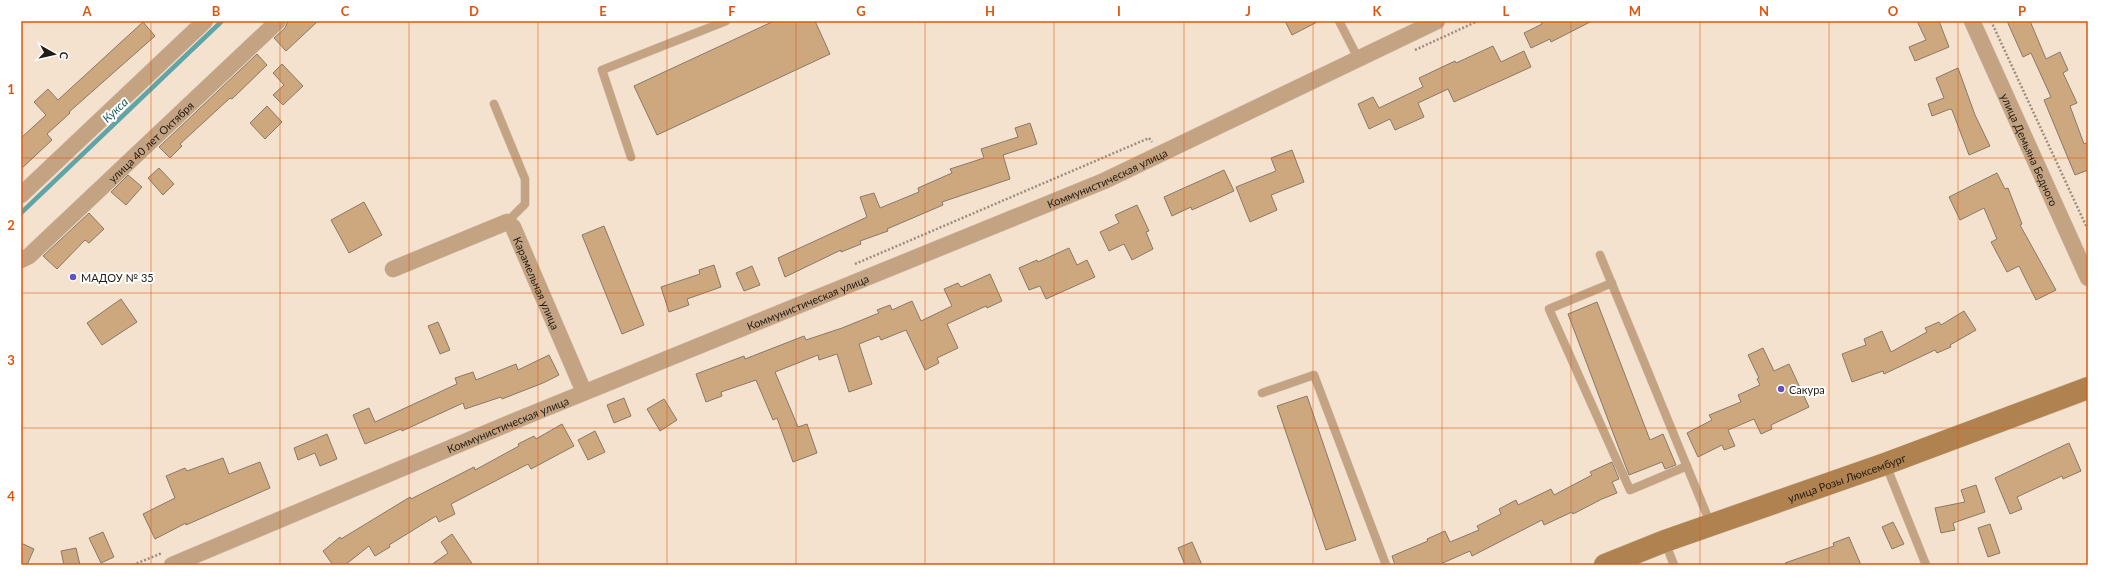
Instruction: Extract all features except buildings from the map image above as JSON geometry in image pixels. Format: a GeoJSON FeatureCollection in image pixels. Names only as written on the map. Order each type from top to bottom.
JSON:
{"type":"FeatureCollection","features":[{"type":"Feature","properties":{"kind":"street"},"geometry":{"type":"LineString","coordinates":[[21,195],[205,21]]}},
{"type":"Feature","properties":{"kind":"street","name":"улица 40 лет Октября"},"geometry":{"type":"LineString","coordinates":[[21,260],[30,256],[278,21]]}},
{"type":"Feature","properties":{"kind":"street","name":"Коммунистическая улица"},"geometry":{"type":"LineString","coordinates":[[172,565],[584,392],[1104,181],[1359,60],[1436,21]]}},
{"type":"Feature","properties":{"kind":"street","name":"улица Демьяна Бедного"},"geometry":{"type":"LineString","coordinates":[[1972,21],[2088,278]]}},
{"type":"Feature","properties":{"kind":"street"},"geometry":{"type":"LineString","coordinates":[[393,269],[507,222]]}},
{"type":"Feature","properties":{"kind":"street","name":"Карамельная улица"},"geometry":{"type":"LineString","coordinates":[[507,222],[513,227],[584,392]]}},
{"type":"Feature","properties":{"kind":"street","name":"улица Розы Люксембург"},"geometry":{"type":"LineString","coordinates":[[1605,565],[1665,541],[1885,464],[2088,388]]}},
{"type":"Feature","properties":{"kind":"lane"},"geometry":{"type":"LineString","coordinates":[[630,157],[602,70],[726,21]]}},
{"type":"Feature","properties":{"kind":"lane"},"geometry":{"type":"LineString","coordinates":[[1339,21],[1359,60]]}},
{"type":"Feature","properties":{"kind":"lane"},"geometry":{"type":"LineString","coordinates":[[494,104],[525,179],[524,204],[507,222]]}},
{"type":"Feature","properties":{"kind":"lane"},"geometry":{"type":"LineString","coordinates":[[1600,255],[1711,525]]}},
{"type":"Feature","properties":{"kind":"lane"},"geometry":{"type":"LineString","coordinates":[[1612,283],[1549,309],[1630,490],[1687,466]]}},
{"type":"Feature","properties":{"kind":"lane"},"geometry":{"type":"LineString","coordinates":[[1262,393],[1314,375],[1386,565]]}},
{"type":"Feature","properties":{"kind":"lane"},"geometry":{"type":"LineString","coordinates":[[1885,464],[1926,565]]}},
{"type":"Feature","properties":{"kind":"lane"},"geometry":{"type":"LineString","coordinates":[[1665,541],[1674,565]]}},
{"type":"Feature","properties":{"kind":"path"},"geometry":{"type":"LineString","coordinates":[[1991,21],[2088,230]]}},
{"type":"Feature","properties":{"kind":"waterway","name":"Кукса"},"geometry":{"type":"LineString","coordinates":[[21,213],[222,21]]}},
{"type":"Feature","properties":{"kind":"place","name":"МАДОУ № 35"},"geometry":{"type":"Point","coordinates":[73,277]}},
{"type":"Feature","properties":{"kind":"place","name":"Сакура"},"geometry":{"type":"Point","coordinates":[1781,389]}}]}
